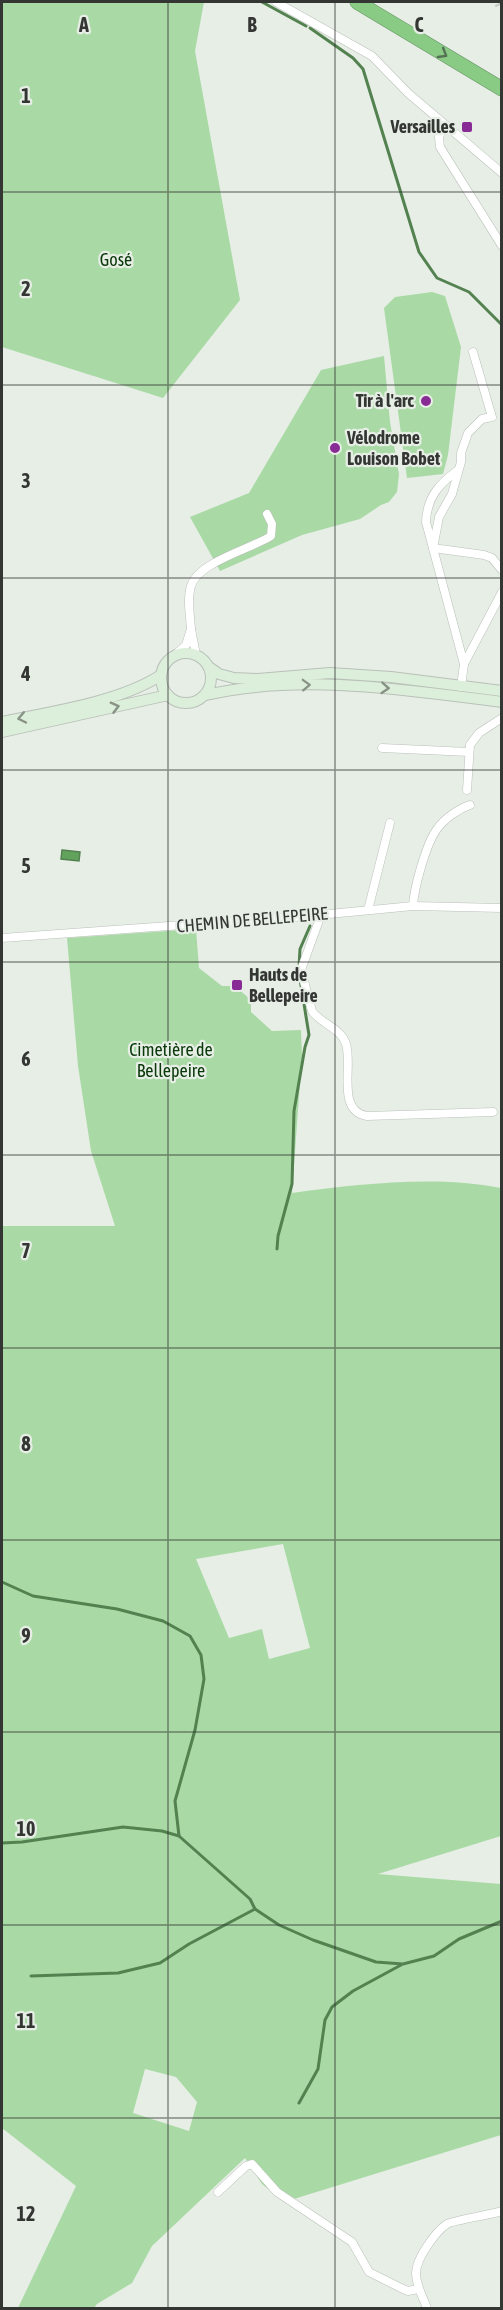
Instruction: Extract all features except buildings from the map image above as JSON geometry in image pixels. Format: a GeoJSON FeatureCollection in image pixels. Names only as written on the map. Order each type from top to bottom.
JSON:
{"type":"FeatureCollection","features":[{"type":"Feature","properties":{"kind":"highway"},"geometry":{"type":"LineString","coordinates":[[357,2],[501,89]]}},
{"type":"Feature","properties":{"kind":"main road"},"geometry":{"type":"LineString","coordinates":[[501,692],[391,677],[330,672],[258,679],[234,678],[219,674],[196,655],[188,653],[174,656],[163,668],[161,675],[168,695],[182,703],[191,703],[206,695],[236,690],[327,684],[396,689],[501,702]]}},
{"type":"Feature","properties":{"kind":"main road"},"geometry":{"type":"LineString","coordinates":[[206,695],[212,681],[209,667]]}},
{"type":"Feature","properties":{"kind":"main road"},"geometry":{"type":"LineString","coordinates":[[2,722],[120,694],[152,682],[161,675]]}},
{"type":"Feature","properties":{"kind":"main road"},"geometry":{"type":"LineString","coordinates":[[2,732],[168,695]]}},
{"type":"Feature","properties":{"kind":"street"},"geometry":{"type":"LineString","coordinates":[[276,2],[372,56],[398,84],[501,173]]}},
{"type":"Feature","properties":{"kind":"street"},"geometry":{"type":"LineString","coordinates":[[444,124],[440,147],[501,246]]}},
{"type":"Feature","properties":{"kind":"street"},"geometry":{"type":"LineString","coordinates":[[433,548],[439,517],[450,500],[468,433],[482,419],[492,417],[473,352]]}},
{"type":"Feature","properties":{"kind":"street"},"geometry":{"type":"LineString","coordinates":[[459,470],[435,489],[429,500],[426,522],[464,664]]}},
{"type":"Feature","properties":{"kind":"street"},"geometry":{"type":"LineString","coordinates":[[196,655],[189,598],[194,579],[212,564],[271,536],[272,524],[267,514]]}},
{"type":"Feature","properties":{"kind":"street"},"geometry":{"type":"LineString","coordinates":[[433,548],[484,555],[492,558],[501,570]]}},
{"type":"Feature","properties":{"kind":"street"},"geometry":{"type":"LineString","coordinates":[[461,687],[464,664],[501,592]]}},
{"type":"Feature","properties":{"kind":"street"},"geometry":{"type":"LineString","coordinates":[[174,656],[186,645],[191,629]]}},
{"type":"Feature","properties":{"kind":"street"},"geometry":{"type":"LineString","coordinates":[[467,790],[470,745],[479,733],[501,718]]}},
{"type":"Feature","properties":{"kind":"street"},"geometry":{"type":"LineString","coordinates":[[382,748],[469,752]]}},
{"type":"Feature","properties":{"kind":"street"},"geometry":{"type":"LineString","coordinates":[[413,906],[415,888],[432,838],[442,822],[461,808],[470,805]]}},
{"type":"Feature","properties":{"kind":"street"},"geometry":{"type":"LineString","coordinates":[[368,910],[390,823]]}},
{"type":"Feature","properties":{"kind":"street","name":"CHEMIN DE BELLEPEIRE"},"geometry":{"type":"LineString","coordinates":[[2,938],[321,915],[413,906],[501,908]]}},
{"type":"Feature","properties":{"kind":"street"},"geometry":{"type":"LineString","coordinates":[[321,915],[302,970],[312,1011],[338,1032],[346,1046],[349,1099],[354,1112],[367,1116],[493,1112]]}},
{"type":"Feature","properties":{"kind":"street"},"geometry":{"type":"LineString","coordinates":[[218,2192],[246,2166],[252,2164],[277,2192],[352,2242],[369,2272],[408,2291],[418,2289]]}},
{"type":"Feature","properties":{"kind":"street"},"geometry":{"type":"LineString","coordinates":[[427,2308],[418,2289],[416,2274],[420,2259],[431,2241],[449,2222],[501,2211]]}},
{"type":"Feature","properties":{"kind":"green space","name":"Gosé"},"geometry":{"type":"Polygon","coordinates":[[[2,2],[204,2],[195,51],[240,300],[163,398],[2,347],[2,2]]]}},
{"type":"Feature","properties":{"kind":"green space","name":"Tir à l'arc"},"geometry":{"type":"Polygon","coordinates":[[[432,292],[445,296],[461,347],[448,455],[443,474],[407,478],[384,308],[395,297],[432,292]]]}},
{"type":"Feature","properties":{"kind":"green space","name":"Vélodrome Louison Bobet"},"geometry":{"type":"Polygon","coordinates":[[[384,356],[390,422],[399,474],[397,492],[389,502],[360,519],[302,535],[220,571],[190,517],[249,493],[321,370],[384,356]]]}},
{"type":"Feature","properties":{"kind":"green space","name":"Cimetière de Bellepeire"},"geometry":{"type":"Polygon","coordinates":[[[196,929],[199,968],[222,986],[235,986],[251,1000],[251,1012],[272,1031],[301,1030],[302,1055],[292,1193],[370,1184],[424,1181],[501,1188],[501,1836],[378,1874],[501,1884],[501,2135],[284,2202],[262,2184],[245,2158],[152,2246],[132,2283],[94,2308],[18,2308],[76,2186],[2,2128],[2,1226],[115,1226],[91,1151],[78,1066],[67,938],[196,929]],[[283,1544],[196,1559],[229,1638],[262,1629],[269,1659],[310,1648],[283,1544]],[[145,2069],[133,2113],[189,2131],[197,2102],[176,2077],[145,2069]]]}},
{"type":"Feature","properties":{"kind":"shaded area"},"geometry":{"type":"Polygon","coordinates":[[[62,850],[80,852],[79,861],[61,859],[62,850]]]}},
{"type":"Feature","properties":{"kind":"waterway"},"geometry":{"type":"LineString","coordinates":[[262,2],[306,26]]}},
{"type":"Feature","properties":{"kind":"waterway"},"geometry":{"type":"LineString","coordinates":[[310,28],[353,58],[363,69],[419,252],[437,278],[469,292],[502,325]]}},
{"type":"Feature","properties":{"kind":"waterway"},"geometry":{"type":"LineString","coordinates":[[299,967],[300,949],[310,926]]}},
{"type":"Feature","properties":{"kind":"waterway"},"geometry":{"type":"LineString","coordinates":[[277,1249],[278,1236],[292,1184],[294,1111],[309,1035],[299,973]]}},
{"type":"Feature","properties":{"kind":"waterway"},"geometry":{"type":"LineString","coordinates":[[2,1582],[33,1596],[117,1609],[163,1621],[190,1636],[201,1655],[204,1679],[195,1730],[175,1801],[179,1836],[250,1899],[255,1909],[279,1925],[313,1940],[376,1962],[403,1964],[434,1956],[459,1939],[502,1921]]}},
{"type":"Feature","properties":{"kind":"waterway"},"geometry":{"type":"LineString","coordinates":[[2,1843],[123,1827],[162,1831],[179,1836]]}},
{"type":"Feature","properties":{"kind":"waterway"},"geometry":{"type":"LineString","coordinates":[[31,1976],[118,1973],[160,1963],[189,1944],[255,1909]]}},
{"type":"Feature","properties":{"kind":"waterway"},"geometry":{"type":"LineString","coordinates":[[299,2103],[318,2069],[325,2020],[332,2007],[353,1991],[401,1965]]}},
{"type":"Feature","properties":{"kind":"place","name":"Versailles"},"geometry":{"type":"Point","coordinates":[467,127]}},
{"type":"Feature","properties":{"kind":"place","name":"Tir à l'arc"},"geometry":{"type":"Point","coordinates":[426,401]}},
{"type":"Feature","properties":{"kind":"place","name":"Vélodrome Louison Bobet"},"geometry":{"type":"Point","coordinates":[335,448]}},
{"type":"Feature","properties":{"kind":"place","name":"Hauts de Bellepeire"},"geometry":{"type":"Point","coordinates":[237,985]}}]}
